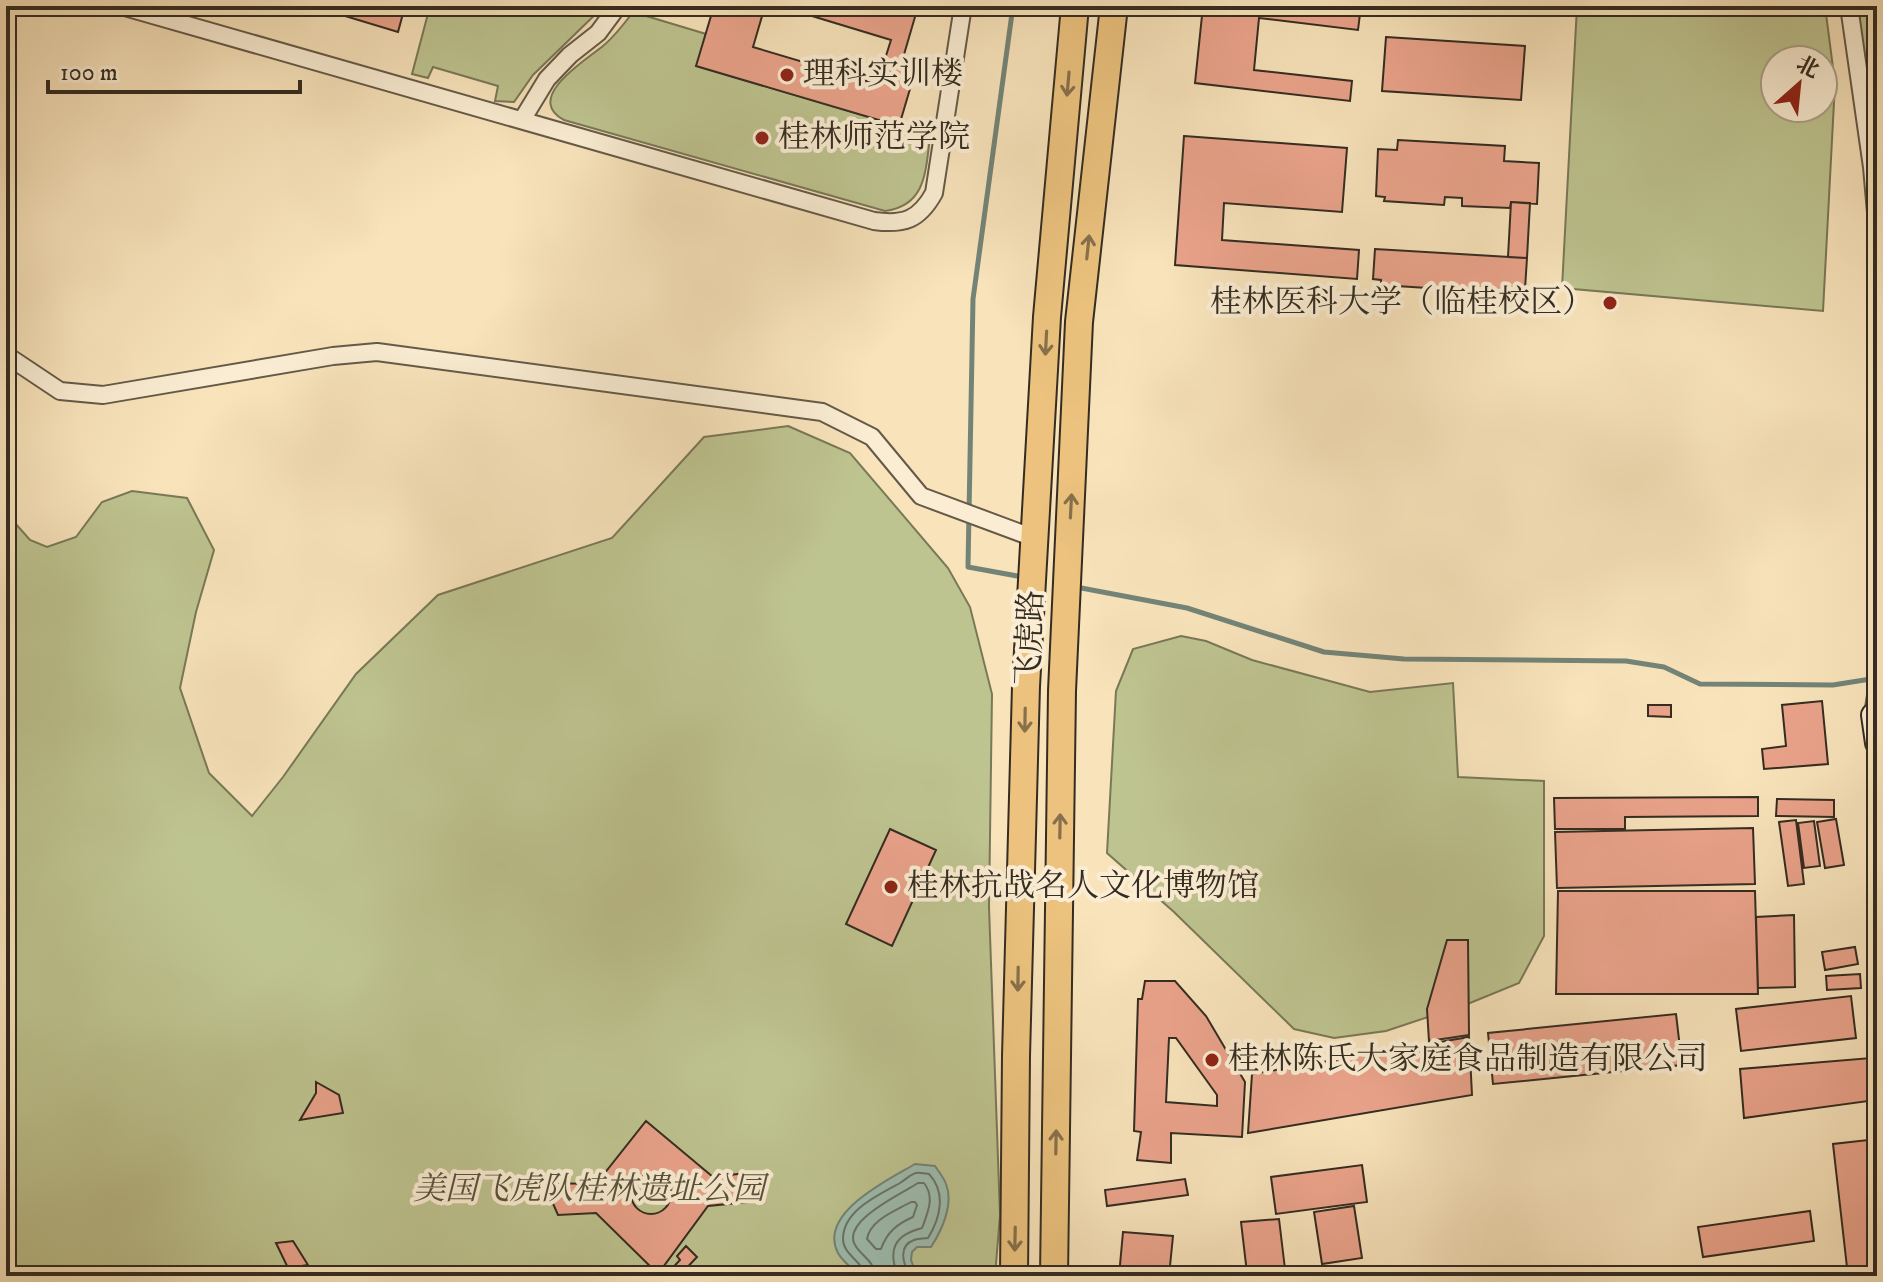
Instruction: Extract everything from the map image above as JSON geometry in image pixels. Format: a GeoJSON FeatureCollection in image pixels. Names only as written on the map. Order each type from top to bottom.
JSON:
{"type":"FeatureCollection","features":[{"type":"Feature","properties":{"kind":"main road","name":"飞虎路"},"geometry":{"type":"LineString","coordinates":[[1014,1276],[1026,686],[1047,317],[1075,6]]}},
{"type":"Feature","properties":{"kind":"main road","name":"飞虎路"},"geometry":{"type":"LineString","coordinates":[[1054,1276],[1062,691],[1079,322],[1114,6]]}},
{"type":"Feature","properties":{"kind":"street"},"geometry":{"type":"LineString","coordinates":[[121,6],[874,221],[900,223],[920,212],[934,193],[963,6]]}},
{"type":"Feature","properties":{"kind":"street"},"geometry":{"type":"LineString","coordinates":[[522,120],[547,79],[570,55],[598,33],[618,6]]}},
{"type":"Feature","properties":{"kind":"street"},"geometry":{"type":"LineString","coordinates":[[1849,6],[1877,224]]}},
{"type":"Feature","properties":{"kind":"street"},"geometry":{"type":"LineString","coordinates":[[6,355],[60,391],[103,395],[333,356],[377,352],[822,412],[872,437],[921,496],[1034,538]]}},
{"type":"Feature","properties":{"kind":"street"},"geometry":{"type":"LineString","coordinates":[[1877,689],[1873,715],[1877,743]]}},
{"type":"Feature","properties":{"kind":"green space"},"geometry":{"type":"Polygon","coordinates":[[[430,6],[604,6],[533,75],[514,102],[495,101],[498,86],[433,67],[428,78],[412,74],[430,6]]]}},
{"type":"Feature","properties":{"kind":"green space"},"geometry":{"type":"Polygon","coordinates":[[[1577,6],[1825,6],[1830,44],[1759,44],[1759,124],[1833,124],[1823,311],[1562,288],[1577,6]]]}},
{"type":"Feature","properties":{"kind":"green space"},"geometry":{"type":"Polygon","coordinates":[[[1849,6],[1877,6],[1877,224],[1849,6]]]}},
{"type":"Feature","properties":{"kind":"green space"},"geometry":{"type":"Polygon","coordinates":[[[633,12],[706,34],[697,66],[899,126],[931,131],[925,171],[917,193],[910,201],[885,211],[564,120],[553,111],[550,101],[554,91],[572,70],[611,38],[633,12]]]}},
{"type":"Feature","properties":{"kind":"green space","name":"美国飞虎队桂林遗址公园"},"geometry":{"type":"Polygon","coordinates":[[[788,426],[850,453],[948,568],[970,607],[992,694],[989,907],[1000,1215],[995,1276],[6,1276],[6,513],[30,540],[47,547],[76,537],[102,502],[132,491],[187,498],[214,550],[196,612],[180,688],[209,773],[252,816],[356,674],[438,595],[612,538],[704,437],[788,426]]]}},
{"type":"Feature","properties":{"kind":"green space"},"geometry":{"type":"Polygon","coordinates":[[[1181,636],[1206,641],[1252,660],[1370,692],[1453,683],[1458,777],[1544,781],[1544,936],[1519,983],[1386,1031],[1334,1038],[1294,1029],[1174,912],[1107,853],[1116,691],[1133,649],[1181,636]]]}},
{"type":"Feature","properties":{"kind":"water"},"geometry":{"type":"Polygon","coordinates":[[[915,1164],[935,1166],[946,1184],[948,1208],[939,1233],[931,1247],[917,1247],[912,1252],[911,1260],[917,1276],[860,1276],[838,1253],[834,1238],[838,1224],[859,1199],[915,1164]]]}},
{"type":"Feature","properties":{"kind":"building"},"geometry":{"type":"Polygon","coordinates":[[[312,6],[405,6],[398,32],[312,6]]]}},
{"type":"Feature","properties":{"kind":"building","name":"理科实训楼"},"geometry":{"type":"Polygon","coordinates":[[[714,6],[765,6],[753,47],[877,84],[891,40],[779,6],[902,6],[917,10],[903,58],[918,62],[899,126],[696,66],[714,6]]]}},
{"type":"Feature","properties":{"kind":"building"},"geometry":{"type":"Polygon","coordinates":[[[1203,6],[1361,6],[1358,30],[1259,18],[1254,70],[1352,81],[1350,101],[1195,83],[1203,6]]]}},
{"type":"Feature","properties":{"kind":"building"},"geometry":{"type":"Polygon","coordinates":[[[1386,37],[1525,46],[1521,100],[1382,91],[1386,37]]]}},
{"type":"Feature","properties":{"kind":"building"},"geometry":{"type":"Polygon","coordinates":[[[1184,136],[1347,148],[1342,212],[1224,203],[1222,240],[1359,250],[1357,279],[1175,265],[1184,136]]]}},
{"type":"Feature","properties":{"kind":"building"},"geometry":{"type":"Polygon","coordinates":[[[1398,140],[1505,146],[1504,161],[1539,163],[1537,204],[1511,202],[1510,208],[1462,206],[1462,198],[1445,197],[1444,205],[1384,201],[1385,197],[1376,196],[1378,149],[1397,150],[1398,140]]]}},
{"type":"Feature","properties":{"kind":"building"},"geometry":{"type":"Polygon","coordinates":[[[1511,202],[1530,203],[1527,258],[1508,257],[1511,202]]]}},
{"type":"Feature","properties":{"kind":"building"},"geometry":{"type":"Polygon","coordinates":[[[1375,249],[1527,258],[1525,289],[1507,288],[1506,293],[1381,285],[1381,280],[1373,279],[1375,249]]]}},
{"type":"Feature","properties":{"kind":"building"},"geometry":{"type":"Polygon","coordinates":[[[1822,701],[1828,764],[1764,769],[1762,749],[1786,746],[1782,705],[1822,701]]]}},
{"type":"Feature","properties":{"kind":"building"},"geometry":{"type":"Polygon","coordinates":[[[1648,705],[1671,705],[1671,717],[1648,716],[1648,705]]]}},
{"type":"Feature","properties":{"kind":"building"},"geometry":{"type":"Polygon","coordinates":[[[1758,797],[1758,816],[1625,817],[1625,829],[1555,829],[1554,798],[1758,797]]]}},
{"type":"Feature","properties":{"kind":"building"},"geometry":{"type":"Polygon","coordinates":[[[1777,799],[1834,800],[1834,817],[1776,816],[1777,799]]]}},
{"type":"Feature","properties":{"kind":"building"},"geometry":{"type":"Polygon","coordinates":[[[1836,819],[1844,865],[1825,868],[1817,822],[1836,819]]]}},
{"type":"Feature","properties":{"kind":"building"},"geometry":{"type":"Polygon","coordinates":[[[1796,820],[1804,884],[1788,886],[1779,822],[1796,820]]]}},
{"type":"Feature","properties":{"kind":"building"},"geometry":{"type":"Polygon","coordinates":[[[1814,821],[1820,866],[1804,868],[1798,823],[1814,821]]]}},
{"type":"Feature","properties":{"kind":"building"},"geometry":{"type":"Polygon","coordinates":[[[1753,828],[1755,884],[1557,888],[1555,832],[1753,828]]]}},
{"type":"Feature","properties":{"kind":"building","name":"桂林抗战名人文化博物馆"},"geometry":{"type":"Polygon","coordinates":[[[890,829],[936,850],[892,946],[846,924],[890,829]]]}},
{"type":"Feature","properties":{"kind":"building"},"geometry":{"type":"Polygon","coordinates":[[[1558,891],[1755,891],[1758,994],[1556,994],[1558,891]]]}},
{"type":"Feature","properties":{"kind":"building"},"geometry":{"type":"Polygon","coordinates":[[[1794,915],[1795,987],[1758,988],[1756,917],[1794,915]]]}},
{"type":"Feature","properties":{"kind":"building"},"geometry":{"type":"Polygon","coordinates":[[[1447,940],[1468,940],[1469,1035],[1429,1041],[1427,1009],[1447,940]]]}},
{"type":"Feature","properties":{"kind":"building"},"geometry":{"type":"Polygon","coordinates":[[[1855,947],[1858,964],[1825,970],[1822,952],[1855,947]]]}},
{"type":"Feature","properties":{"kind":"building"},"geometry":{"type":"Polygon","coordinates":[[[1860,974],[1861,988],[1827,990],[1826,976],[1860,974]]]}},
{"type":"Feature","properties":{"kind":"building","name":"桂林陈氏大家庭食品制造有限公司"},"geometry":{"type":"Polygon","coordinates":[[[1145,981],[1175,981],[1206,1016],[1245,1082],[1242,1137],[1171,1133],[1171,1163],[1137,1160],[1141,1132],[1134,1131],[1138,999],[1142,999],[1145,981]],[[1169,1038],[1166,1102],[1217,1106],[1217,1095],[1176,1038],[1169,1038]]]}},
{"type":"Feature","properties":{"kind":"building"},"geometry":{"type":"Polygon","coordinates":[[[1851,996],[1856,1038],[1741,1051],[1736,1009],[1851,996]]]}},
{"type":"Feature","properties":{"kind":"building"},"geometry":{"type":"Polygon","coordinates":[[[1676,1014],[1682,1065],[1493,1084],[1488,1033],[1676,1014]]]}},
{"type":"Feature","properties":{"kind":"building"},"geometry":{"type":"Polygon","coordinates":[[[1469,1037],[1472,1095],[1248,1133],[1252,1074],[1469,1037]]]}},
{"type":"Feature","properties":{"kind":"building"},"geometry":{"type":"Polygon","coordinates":[[[1871,1058],[1876,1100],[1744,1118],[1740,1069],[1871,1058]]]}},
{"type":"Feature","properties":{"kind":"building"},"geometry":{"type":"Polygon","coordinates":[[[316,1082],[339,1095],[343,1113],[300,1120],[316,1093],[316,1082]]]}},
{"type":"Feature","properties":{"kind":"building"},"geometry":{"type":"Polygon","coordinates":[[[646,1121],[713,1177],[755,1172],[748,1202],[708,1206],[658,1274],[596,1213],[558,1215],[544,1183],[596,1184],[646,1121]]]}},
{"type":"Feature","properties":{"kind":"building"},"geometry":{"type":"Polygon","coordinates":[[[1877,1139],[1877,1276],[1848,1276],[1833,1144],[1877,1139]]]}},
{"type":"Feature","properties":{"kind":"building"},"geometry":{"type":"Polygon","coordinates":[[[1362,1165],[1367,1202],[1276,1214],[1271,1177],[1362,1165]]]}},
{"type":"Feature","properties":{"kind":"building"},"geometry":{"type":"Polygon","coordinates":[[[651,1174],[665,1180],[671,1194],[665,1208],[651,1214],[637,1208],[631,1194],[637,1180],[651,1174]]]}},
{"type":"Feature","properties":{"kind":"building"},"geometry":{"type":"Polygon","coordinates":[[[1185,1179],[1188,1195],[1107,1206],[1105,1190],[1185,1179]]]}},
{"type":"Feature","properties":{"kind":"building"},"geometry":{"type":"Polygon","coordinates":[[[1354,1206],[1362,1258],[1322,1264],[1314,1212],[1354,1206]]]}},
{"type":"Feature","properties":{"kind":"building"},"geometry":{"type":"Polygon","coordinates":[[[1810,1211],[1814,1241],[1703,1257],[1698,1227],[1810,1211]]]}},
{"type":"Feature","properties":{"kind":"building"},"geometry":{"type":"Polygon","coordinates":[[[1279,1219],[1285,1269],[1247,1273],[1241,1222],[1279,1219]]]}},
{"type":"Feature","properties":{"kind":"building"},"geometry":{"type":"Polygon","coordinates":[[[1123,1232],[1173,1236],[1169,1276],[1119,1276],[1123,1232]]]}},
{"type":"Feature","properties":{"kind":"building"},"geometry":{"type":"Polygon","coordinates":[[[293,1241],[308,1265],[288,1268],[276,1243],[293,1241]]]}},
{"type":"Feature","properties":{"kind":"building"},"geometry":{"type":"Polygon","coordinates":[[[686,1246],[697,1257],[679,1276],[665,1276],[680,1260],[677,1256],[686,1246]]]}},
{"type":"Feature","properties":{"kind":"waterway"},"geometry":{"type":"LineString","coordinates":[[1013,6],[973,299],[968,567],[1023,577]]}},
{"type":"Feature","properties":{"kind":"waterway"},"geometry":{"type":"LineString","coordinates":[[1076,587],[1187,608],[1324,652],[1404,659],[1626,661],[1664,667],[1700,684],[1833,685],[1877,678]]}},
{"type":"Feature","properties":{"kind":"place","name":"理科实训楼"},"geometry":{"type":"Point","coordinates":[787,75]}},
{"type":"Feature","properties":{"kind":"place","name":"桂林师范学院"},"geometry":{"type":"Point","coordinates":[762,138]}},
{"type":"Feature","properties":{"kind":"place","name":"桂林医科大学（临桂校区）"},"geometry":{"type":"Point","coordinates":[1610,303]}},
{"type":"Feature","properties":{"kind":"place","name":"桂林抗战名人文化博物馆"},"geometry":{"type":"Point","coordinates":[891,887]}},
{"type":"Feature","properties":{"kind":"place","name":"桂林陈氏大家庭食品制造有限公司"},"geometry":{"type":"Point","coordinates":[1212,1060]}}]}
